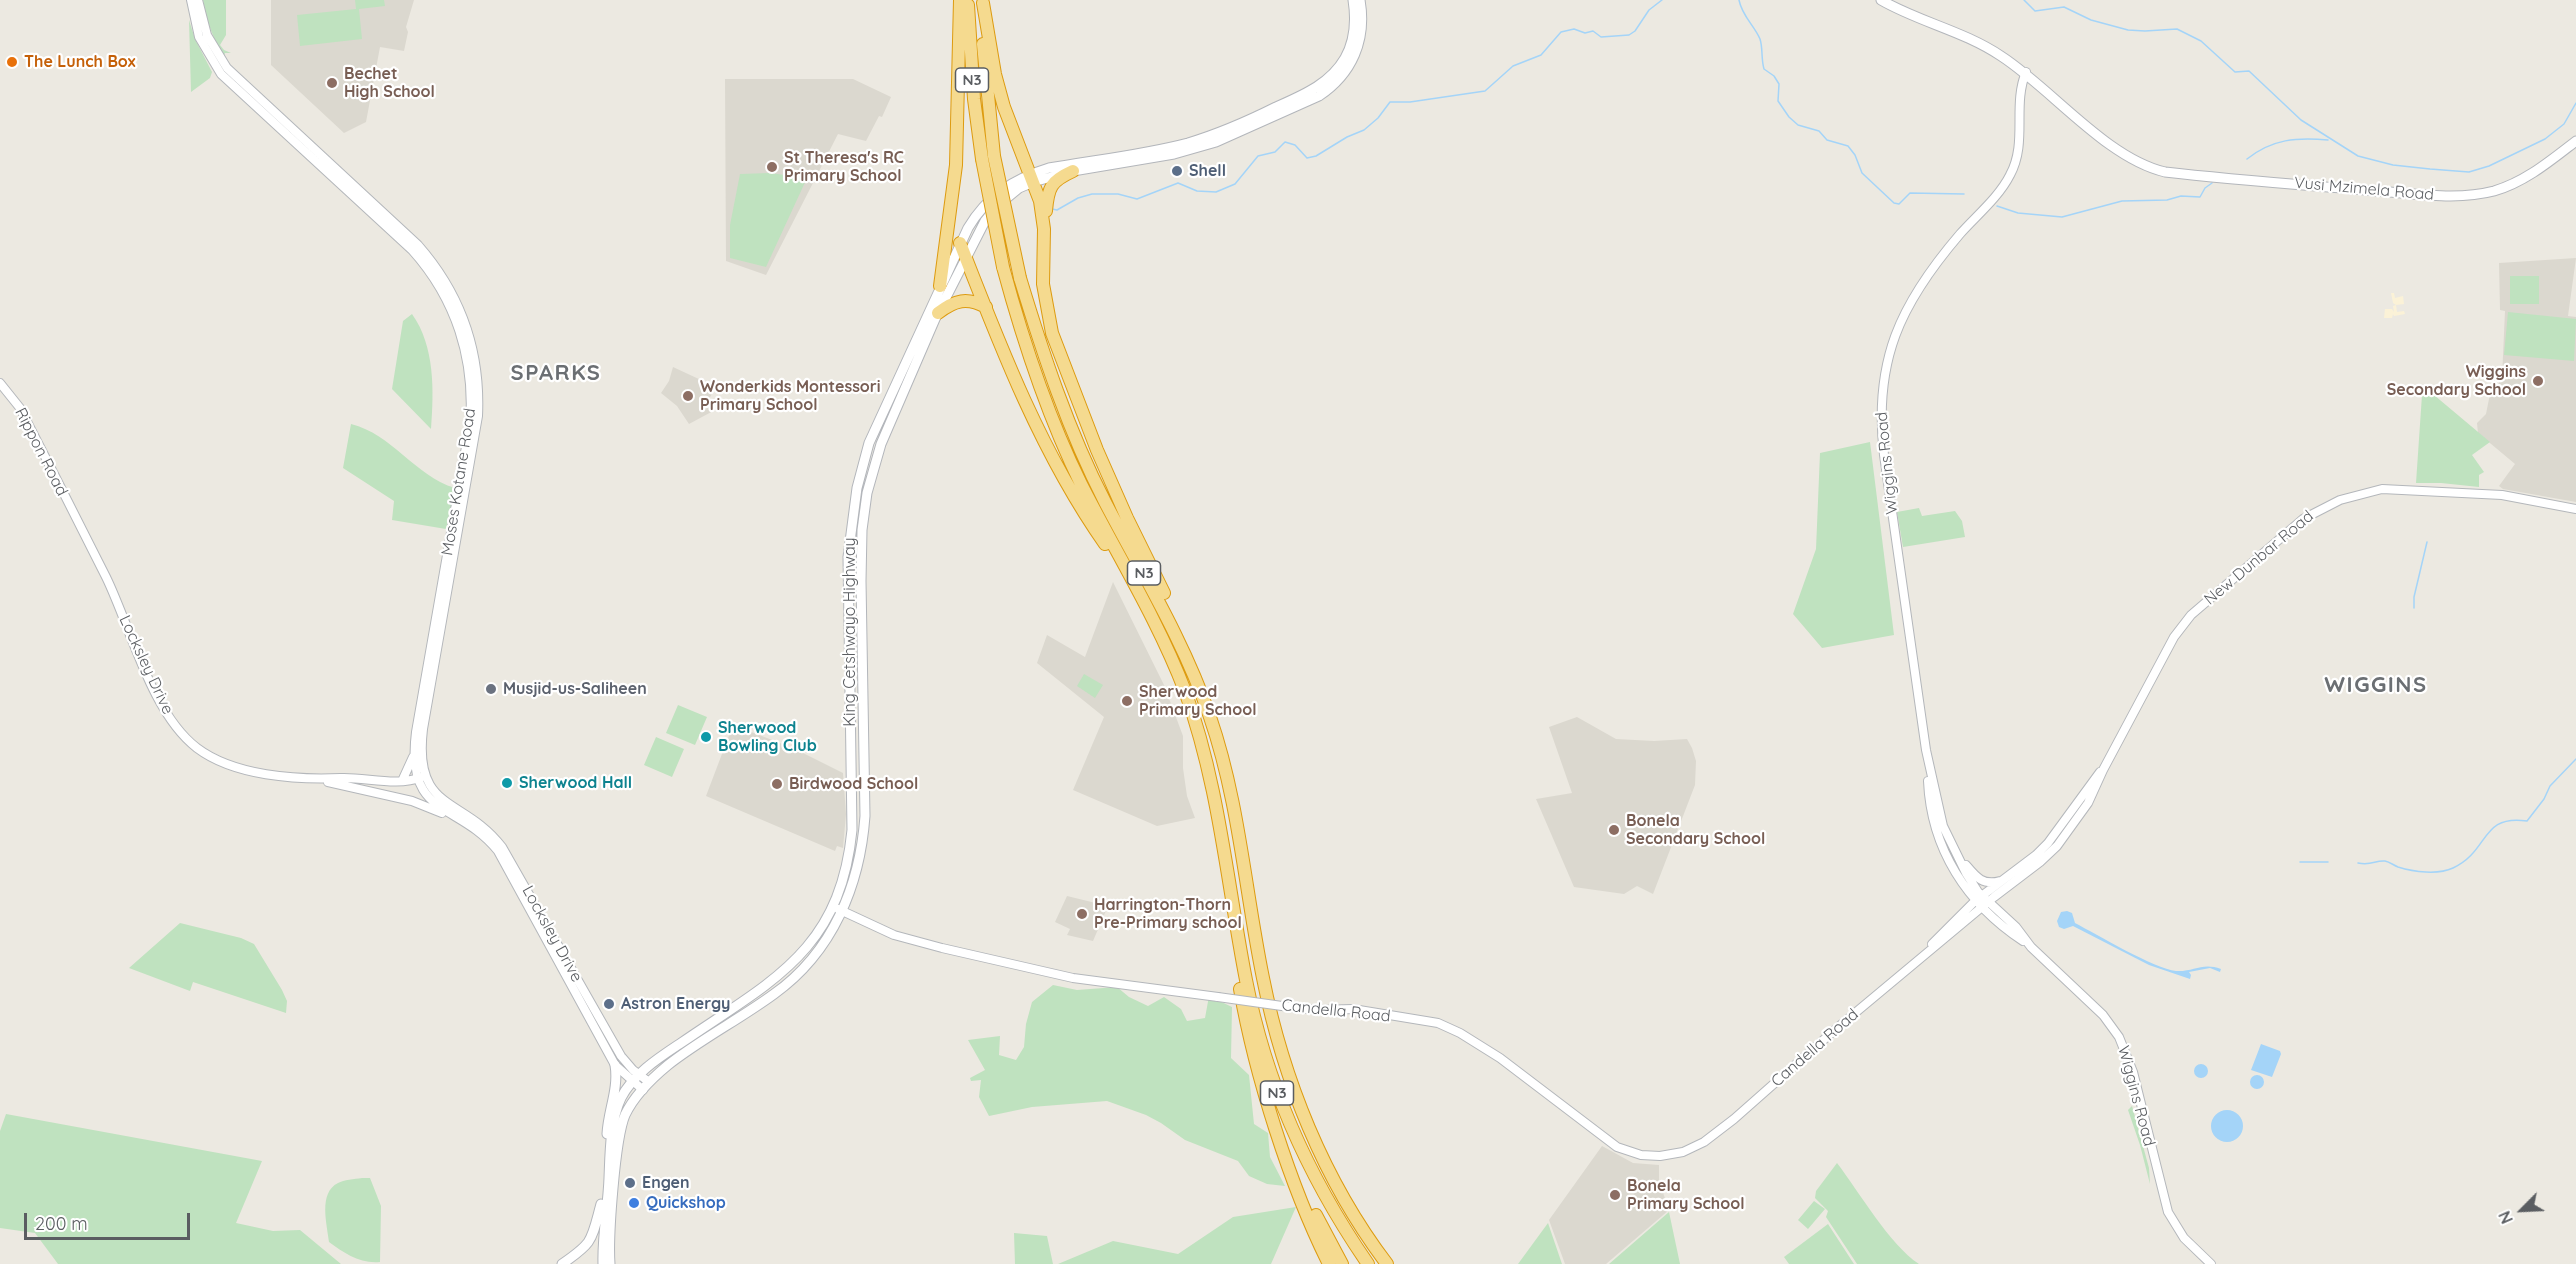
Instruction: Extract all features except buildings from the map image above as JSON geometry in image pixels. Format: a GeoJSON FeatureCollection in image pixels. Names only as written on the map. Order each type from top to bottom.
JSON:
{"type":"FeatureCollection","features":[{"type":"Feature","properties":{"kind":"highway"},"geometry":{"type":"LineString","coordinates":[[940,286],[956,165],[960,0]]}},
{"type":"Feature","properties":{"kind":"highway","name":"N3"},"geometry":{"type":"LineString","coordinates":[[968,0],[974,99],[1020,278],[1038,337],[1072,432],[1104,500],[1176,634],[1210,717],[1234,807],[1263,978],[1273,1020],[1302,1110],[1334,1179],[1362,1229],[1387,1264]]}},
{"type":"Feature","properties":{"kind":"highway"},"geometry":{"type":"LineString","coordinates":[[983,2],[995,74],[1004,107],[1040,201],[1044,229]]}},
{"type":"Feature","properties":{"kind":"highway","name":"N3"},"geometry":{"type":"LineString","coordinates":[[983,2],[988,158],[1003,267],[1029,354],[1064,445],[1107,535],[1138,588],[1169,653],[1201,739],[1215,793],[1249,992],[1274,1084],[1296,1139],[1315,1178],[1342,1227],[1368,1264]]}},
{"type":"Feature","properties":{"kind":"highway"},"geometry":{"type":"LineString","coordinates":[[1078,168],[1057,178],[1049,190],[1044,229],[1043,284],[1052,333],[1080,409],[1122,508],[1200,669],[1210,717]]}},
{"type":"Feature","properties":{"kind":"highway"},"geometry":{"type":"LineString","coordinates":[[960,243],[1052,459],[1098,534],[1138,588]]}},
{"type":"Feature","properties":{"kind":"highway"},"geometry":{"type":"LineString","coordinates":[[938,313],[959,300],[975,301],[986,307]]}},
{"type":"Feature","properties":{"kind":"highway"},"geometry":{"type":"LineString","coordinates":[[1233,904],[1237,971],[1243,1008],[1277,1130],[1329,1264]]}},
{"type":"Feature","properties":{"kind":"highway"},"geometry":{"type":"LineString","coordinates":[[1277,1130],[1311,1206],[1342,1264]]}},
{"type":"Feature","properties":{"kind":"highway"},"geometry":{"type":"LineString","coordinates":[[1334,1179],[1348,1195],[1395,1264]]}},
{"type":"Feature","properties":{"kind":"main road","name":"King Cetshwayo Highway"},"geometry":{"type":"LineString","coordinates":[[603,1264],[603,1235],[616,1111],[622,1095],[636,1079],[672,1049],[764,989],[788,969],[813,940],[833,905],[847,861],[852,830],[849,557],[856,488],[869,443],[960,243],[977,213],[996,193],[1031,178],[1207,137],[1311,91],[1324,82],[1344,60],[1348,52],[1354,25],[1353,0]]}},
{"type":"Feature","properties":{"kind":"main road","name":"King Cetshwayo Highway"},"geometry":{"type":"LineString","coordinates":[[1078,168],[1167,156],[1216,142],[1319,96],[1345,72],[1357,52],[1362,25],[1360,0]]}},
{"type":"Feature","properties":{"kind":"main road","name":"Vusi Mzimela Road"},"geometry":{"type":"LineString","coordinates":[[1881,0],[1990,49],[2026,72],[2108,142],[2140,163],[2156,170],[2364,190],[2463,196],[2488,192],[2514,184],[2529,176],[2576,141]]}},
{"type":"Feature","properties":{"kind":"main road","name":"Vusi Mzimela Road"},"geometry":{"type":"LineString","coordinates":[[2140,163],[2176,169],[2461,190],[2486,188],[2511,179],[2576,135]]}},
{"type":"Feature","properties":{"kind":"main road","name":"King Cetshwayo Highway"},"geometry":{"type":"LineString","coordinates":[[611,1264],[610,1249],[620,1131],[627,1112],[646,1086],[675,1059],[793,979],[821,948],[842,912],[862,847],[865,816],[861,581],[864,509],[881,444],[965,256],[985,221],[997,206],[1031,178]]}},
{"type":"Feature","properties":{"kind":"main road"},"geometry":{"type":"LineString","coordinates":[[578,1264],[594,1232],[609,1176],[607,1136],[608,1118],[617,1083],[615,1065]]}},
{"type":"Feature","properties":{"kind":"main road"},"geometry":{"type":"LineString","coordinates":[[562,1264],[585,1249]]}},
{"type":"Feature","properties":{"kind":"street","name":"Moses Kotane Road"},"geometry":{"type":"LineString","coordinates":[[191,0],[199,37],[221,74],[412,250],[434,276],[452,310],[467,354],[471,400],[469,433],[454,541]]}},
{"type":"Feature","properties":{"kind":"street","name":"Moses Kotane Road"},"geometry":{"type":"LineString","coordinates":[[198,0],[207,36],[227,68],[405,231],[436,267],[456,298],[474,352],[479,401],[476,433],[437,637],[420,754],[422,777]]}},
{"type":"Feature","properties":{"kind":"street","name":"Wiggins Road"},"geometry":{"type":"LineString","coordinates":[[1982,902],[1954,850],[1936,804],[1926,750],[1883,444],[1882,394],[1889,352],[1912,296],[1935,265],[2005,183],[2013,168],[2020,144],[2020,91],[2026,72]]}},
{"type":"Feature","properties":{"kind":"street","name":"Rippon Road"},"geometry":{"type":"LineString","coordinates":[[0,383],[20,408],[78,525]]}},
{"type":"Feature","properties":{"kind":"street","name":"New Dunbar Road"},"geometry":{"type":"LineString","coordinates":[[2084,801],[2103,770],[2166,648],[2181,627],[2278,539],[2317,510],[2352,495],[2382,489],[2502,495],[2576,509]]}},
{"type":"Feature","properties":{"kind":"street","name":"Locksley Drive"},"geometry":{"type":"LineString","coordinates":[[78,525],[106,578],[156,693],[171,719],[189,742],[210,757],[236,768],[320,779],[412,801],[475,828],[498,851],[615,1065],[636,1079]]}},
{"type":"Feature","properties":{"kind":"street","name":"Moses Kotane Road"},"geometry":{"type":"LineString","coordinates":[[422,777],[413,757],[437,637]]}},
{"type":"Feature","properties":{"kind":"street","name":"Wiggins Road"},"geometry":{"type":"LineString","coordinates":[[1926,750],[1930,804],[1937,833],[1952,868],[1982,902],[2016,927],[2031,946],[2103,1015],[2119,1037],[2133,1072],[2168,1212],[2184,1238],[2211,1264]]}},
{"type":"Feature","properties":{"kind":"street"},"geometry":{"type":"LineString","coordinates":[[402,781],[413,757]]}},
{"type":"Feature","properties":{"kind":"street","name":"Locksley Drive"},"geometry":{"type":"LineString","coordinates":[[320,779],[402,781],[422,777]]}},
{"type":"Feature","properties":{"kind":"street"},"geometry":{"type":"LineString","coordinates":[[412,801],[421,799],[429,790],[422,777]]}},
{"type":"Feature","properties":{"kind":"street","name":"Locksley Drive"},"geometry":{"type":"LineString","coordinates":[[429,790],[451,816]]}},
{"type":"Feature","properties":{"kind":"street","name":"Locksley Drive"},"geometry":{"type":"LineString","coordinates":[[429,790],[485,829],[502,847],[636,1079]]}},
{"type":"Feature","properties":{"kind":"street"},"geometry":{"type":"LineString","coordinates":[[1982,902],[2049,854],[2075,825],[2084,801]]}},
{"type":"Feature","properties":{"kind":"street"},"geometry":{"type":"LineString","coordinates":[[1982,902],[2003,880],[2048,843],[2084,801]]}},
{"type":"Feature","properties":{"kind":"street"},"geometry":{"type":"LineString","coordinates":[[1954,850],[1980,881],[1994,883],[2003,880]]}},
{"type":"Feature","properties":{"kind":"street","name":"Candella Road"},"geometry":{"type":"LineString","coordinates":[[833,905],[842,912],[894,935],[1073,978],[1316,1010],[1353,1009],[1438,1023],[1460,1033],[1500,1058],[1617,1147],[1641,1155],[1660,1156],[1683,1152],[1714,1136],[1982,902]]}},
{"type":"Feature","properties":{"kind":"street"},"geometry":{"type":"LineString","coordinates":[[636,1079],[646,1086]]}},
{"type":"Feature","properties":{"kind":"shaded area","name":"Bechet High School"},"geometry":{"type":"Polygon","coordinates":[[[271,0],[414,0],[406,27],[408,32],[404,51],[380,47],[366,122],[344,133],[271,65],[271,0]]]}},
{"type":"Feature","properties":{"kind":"shaded area","name":"St Theresa's RC Primary School"},"geometry":{"type":"Polygon","coordinates":[[[725,79],[853,79],[891,97],[882,117],[879,116],[866,141],[838,134],[766,275],[726,261],[725,79]]]}},
{"type":"Feature","properties":{"kind":"shaded area","name":"Wiggins Secondary School"},"geometry":{"type":"Polygon","coordinates":[[[2576,258],[2568,316],[2576,317],[2576,502],[2503,489],[2499,486],[2515,464],[2478,433],[2477,423],[2486,414],[2491,389],[2495,389],[2502,378],[2505,311],[2500,310],[2499,263],[2576,258]]]}},
{"type":"Feature","properties":{"kind":"shaded area"},"geometry":{"type":"Polygon","coordinates":[[[2391,293],[2394,293],[2395,298],[2403,296],[2404,304],[2393,303],[2391,293]]]}},
{"type":"Feature","properties":{"kind":"shaded area"},"geometry":{"type":"Polygon","coordinates":[[[2396,305],[2397,312],[2404,311],[2405,314],[2394,316],[2393,314],[2392,318],[2384,318],[2385,309],[2392,309],[2394,312],[2393,306],[2396,305]]]}},
{"type":"Feature","properties":{"kind":"shaded area","name":"Wonderkids Montessori Primary School"},"geometry":{"type":"Polygon","coordinates":[[[673,367],[716,387],[709,399],[715,410],[689,424],[677,406],[661,393],[669,381],[673,367]]]}},
{"type":"Feature","properties":{"kind":"shaded area","name":"Sherwood Primary School"},"geometry":{"type":"Polygon","coordinates":[[[1113,582],[1164,685],[1183,736],[1183,768],[1187,796],[1195,818],[1157,826],[1073,790],[1104,717],[1037,663],[1047,635],[1085,657],[1113,582]]]}},
{"type":"Feature","properties":{"kind":"shaded area","name":"Bonela Secondary School"},"geometry":{"type":"Polygon","coordinates":[[[1577,717],[1616,739],[1654,741],[1687,739],[1692,748],[1696,761],[1695,785],[1653,894],[1637,886],[1624,894],[1574,887],[1536,799],[1572,793],[1549,727],[1577,717]]]}},
{"type":"Feature","properties":{"kind":"shaded area","name":"Birdwood School"},"geometry":{"type":"Polygon","coordinates":[[[733,725],[793,748],[791,750],[793,752],[797,750],[843,773],[846,814],[843,848],[837,846],[835,851],[706,796],[733,725]]]}},
{"type":"Feature","properties":{"kind":"shaded area","name":"Harrington-Thorn Pre-Primary school"},"geometry":{"type":"Polygon","coordinates":[[[1067,896],[1108,906],[1093,941],[1067,935],[1070,929],[1055,922],[1067,896]]]}},
{"type":"Feature","properties":{"kind":"shaded area","name":"Bonela Primary School"},"geometry":{"type":"Polygon","coordinates":[[[1602,1146],[1633,1163],[1659,1165],[1659,1181],[1669,1210],[1606,1264],[1565,1264],[1549,1220],[1602,1146]]]}},
{"type":"Feature","properties":{"kind":"green space"},"geometry":{"type":"Polygon","coordinates":[[[203,0],[226,0],[226,35],[220,45],[231,53],[225,53],[224,56],[216,43],[203,0]]]}},
{"type":"Feature","properties":{"kind":"green space"},"geometry":{"type":"Polygon","coordinates":[[[355,0],[384,0],[385,6],[359,9],[362,39],[300,46],[297,15],[356,9],[355,0]]]}},
{"type":"Feature","properties":{"kind":"green space"},"geometry":{"type":"Polygon","coordinates":[[[189,20],[195,39],[212,72],[210,78],[191,92],[189,20]]]}},
{"type":"Feature","properties":{"kind":"green space"},"geometry":{"type":"Polygon","coordinates":[[[770,173],[807,178],[766,267],[730,258],[730,225],[740,174],[770,173]]]}},
{"type":"Feature","properties":{"kind":"green space"},"geometry":{"type":"Polygon","coordinates":[[[2510,276],[2539,276],[2539,304],[2510,304],[2510,276]]]}},
{"type":"Feature","properties":{"kind":"green space"},"geometry":{"type":"Polygon","coordinates":[[[2508,312],[2576,319],[2574,361],[2504,355],[2508,312]]]}},
{"type":"Feature","properties":{"kind":"green space"},"geometry":{"type":"Polygon","coordinates":[[[412,314],[420,327],[429,354],[433,400],[431,429],[392,389],[403,321],[412,314]]]}},
{"type":"Feature","properties":{"kind":"green space"},"geometry":{"type":"Polygon","coordinates":[[[2422,395],[2434,395],[2490,442],[2472,455],[2484,472],[2479,475],[2479,487],[2416,483],[2422,395]]]}},
{"type":"Feature","properties":{"kind":"green space"},"geometry":{"type":"Polygon","coordinates":[[[351,424],[379,437],[428,474],[455,488],[446,529],[392,520],[394,501],[343,468],[351,424]]]}},
{"type":"Feature","properties":{"kind":"green space"},"geometry":{"type":"Polygon","coordinates":[[[1870,442],[1894,635],[1822,648],[1793,614],[1816,549],[1820,453],[1870,442]]]}},
{"type":"Feature","properties":{"kind":"green space"},"geometry":{"type":"Polygon","coordinates":[[[1919,508],[1922,516],[1955,511],[1962,521],[1965,537],[1903,547],[1897,512],[1919,508]]]}},
{"type":"Feature","properties":{"kind":"green space"},"geometry":{"type":"Polygon","coordinates":[[[1084,674],[1103,685],[1095,698],[1077,686],[1084,674]]]}},
{"type":"Feature","properties":{"kind":"green space"},"geometry":{"type":"Polygon","coordinates":[[[678,705],[707,717],[695,745],[666,733],[678,705]]]}},
{"type":"Feature","properties":{"kind":"green space"},"geometry":{"type":"Polygon","coordinates":[[[656,737],[684,749],[672,777],[644,765],[656,737]]]}},
{"type":"Feature","properties":{"kind":"green space"},"geometry":{"type":"Polygon","coordinates":[[[180,923],[241,938],[254,944],[282,990],[287,1001],[286,1013],[193,982],[190,991],[129,968],[180,923]]]}},
{"type":"Feature","properties":{"kind":"green space"},"geometry":{"type":"Polygon","coordinates":[[[1053,985],[1077,990],[1117,987],[1129,997],[1148,1006],[1164,997],[1181,1009],[1187,1021],[1205,1018],[1209,996],[1232,1007],[1231,1058],[1249,1075],[1254,1124],[1268,1133],[1270,1157],[1285,1186],[1267,1184],[1249,1176],[1238,1161],[1185,1140],[1146,1115],[1107,1101],[1032,1107],[989,1116],[979,1097],[981,1080],[971,1081],[970,1078],[985,1070],[968,1040],[1000,1036],[999,1055],[1016,1060],[1024,1047],[1026,1024],[1032,1002],[1053,985]]]}},
{"type":"Feature","properties":{"kind":"green space"},"geometry":{"type":"Polygon","coordinates":[[[2132,1106],[2149,1168],[2150,1184],[2128,1110],[2132,1106]]]}},
{"type":"Feature","properties":{"kind":"green space"},"geometry":{"type":"Polygon","coordinates":[[[6,1114],[262,1161],[236,1223],[273,1231],[300,1230],[341,1264],[58,1264],[35,1233],[0,1228],[0,1131],[6,1114]]]}},
{"type":"Feature","properties":{"kind":"green space"},"geometry":{"type":"Polygon","coordinates":[[[1837,1163],[1886,1231],[1919,1264],[1857,1264],[1826,1217],[1828,1211],[1815,1198],[1816,1191],[1837,1163]]]}},
{"type":"Feature","properties":{"kind":"green space"},"geometry":{"type":"Polygon","coordinates":[[[370,1178],[381,1206],[380,1262],[366,1261],[346,1254],[329,1242],[325,1210],[328,1194],[338,1183],[370,1178]]]}},
{"type":"Feature","properties":{"kind":"green space"},"geometry":{"type":"Polygon","coordinates":[[[1814,1201],[1825,1209],[1808,1229],[1798,1220],[1814,1201]]]}},
{"type":"Feature","properties":{"kind":"green space"},"geometry":{"type":"Polygon","coordinates":[[[1296,1207],[1271,1264],[1058,1264],[1113,1241],[1178,1254],[1233,1217],[1296,1207]]]}},
{"type":"Feature","properties":{"kind":"green space"},"geometry":{"type":"Polygon","coordinates":[[[1669,1212],[1680,1264],[1609,1264],[1669,1212]]]}},
{"type":"Feature","properties":{"kind":"green space"},"geometry":{"type":"Polygon","coordinates":[[[1548,1223],[1562,1264],[1518,1264],[1548,1223]]]}},
{"type":"Feature","properties":{"kind":"green space"},"geometry":{"type":"Polygon","coordinates":[[[1828,1224],[1854,1264],[1789,1264],[1784,1257],[1828,1224]]]}},
{"type":"Feature","properties":{"kind":"green space"},"geometry":{"type":"Polygon","coordinates":[[[1014,1233],[1047,1236],[1053,1264],[1015,1264],[1014,1233]]]}},
{"type":"Feature","properties":{"kind":"water"},"geometry":{"type":"Polygon","coordinates":[[[2061,912],[2072,913],[2075,923],[2166,969],[2182,971],[2208,966],[2221,969],[2220,972],[2210,968],[2189,972],[2190,979],[2149,965],[2073,926],[2064,929],[2059,927],[2057,921],[2061,912]]]}},
{"type":"Feature","properties":{"kind":"water"},"geometry":{"type":"Polygon","coordinates":[[[2261,1044],[2280,1051],[2281,1054],[2272,1077],[2251,1070],[2261,1044]]]}},
{"type":"Feature","properties":{"kind":"water"},"geometry":{"type":"Polygon","coordinates":[[[2198,1064],[2204,1064],[2208,1071],[2204,1078],[2198,1078],[2194,1074],[2194,1068],[2198,1064]]]}},
{"type":"Feature","properties":{"kind":"water"},"geometry":{"type":"Polygon","coordinates":[[[2254,1075],[2260,1075],[2264,1082],[2260,1089],[2254,1089],[2250,1085],[2250,1079],[2254,1075]]]}},
{"type":"Feature","properties":{"kind":"water"},"geometry":{"type":"Polygon","coordinates":[[[2227,1110],[2239,1114],[2243,1126],[2239,1138],[2227,1142],[2215,1138],[2211,1126],[2215,1114],[2227,1110]]]}},
{"type":"Feature","properties":{"kind":"waterway"},"geometry":{"type":"LineString","coordinates":[[1052,209],[1057,210],[1078,198],[1092,194],[1118,194],[1137,199],[1178,183],[1197,191],[1216,192],[1235,184],[1258,156],[1275,152],[1285,142],[1295,145],[1307,158],[1316,156],[1347,137],[1364,130],[1378,118],[1390,102],[1410,102],[1485,91],[1513,66],[1541,55],[1561,32],[1574,29],[1585,33],[1593,31],[1601,37],[1629,35],[1635,31],[1649,10],[1662,0]]}},
{"type":"Feature","properties":{"kind":"waterway"},"geometry":{"type":"LineString","coordinates":[[1739,0],[1760,39],[1764,69],[1774,76],[1779,84],[1778,101],[1798,125],[1819,131],[1827,140],[1848,146],[1855,155],[1862,173],[1894,203],[1899,204],[1910,193],[1964,194]]}},
{"type":"Feature","properties":{"kind":"waterway"},"geometry":{"type":"LineString","coordinates":[[2024,0],[2035,11],[2064,7],[2091,20],[2128,30],[2177,29],[2201,41],[2235,72],[2249,71],[2301,120],[2358,156],[2393,165],[2469,172],[2489,166],[2545,139],[2564,124],[2576,103]]}},
{"type":"Feature","properties":{"kind":"waterway"},"geometry":{"type":"LineString","coordinates":[[2247,159],[2275,143],[2295,139],[2328,140]]}},
{"type":"Feature","properties":{"kind":"waterway"},"geometry":{"type":"LineString","coordinates":[[1997,206],[2018,213],[2062,217],[2122,201],[2167,200],[2181,196],[2200,197],[2205,188],[2212,183]]}},
{"type":"Feature","properties":{"kind":"waterway"},"geometry":{"type":"LineString","coordinates":[[2414,608],[2414,597],[2427,542]]}},
{"type":"Feature","properties":{"kind":"waterway"},"geometry":{"type":"LineString","coordinates":[[2358,863],[2385,861],[2404,869],[2426,872],[2440,872],[2453,868],[2465,861],[2493,828],[2512,820],[2527,821],[2544,799],[2550,786],[2576,759]]}},
{"type":"Feature","properties":{"kind":"waterway"},"geometry":{"type":"LineString","coordinates":[[2300,862],[2328,862]]}},
{"type":"Feature","properties":{"kind":"place","name":"The Lunch Box"},"geometry":{"type":"Point","coordinates":[12,62]}},
{"type":"Feature","properties":{"kind":"place","name":"Bechet High School"},"geometry":{"type":"Point","coordinates":[332,83]}},
{"type":"Feature","properties":{"kind":"place","name":"St Theresa's RC Primary School"},"geometry":{"type":"Point","coordinates":[772,167]}},
{"type":"Feature","properties":{"kind":"place","name":"Shell"},"geometry":{"type":"Point","coordinates":[1177,171]}},
{"type":"Feature","properties":{"kind":"place","name":"Wiggins Secondary School"},"geometry":{"type":"Point","coordinates":[2538,381]}},
{"type":"Feature","properties":{"kind":"place","name":"Wonderkids Montessori Primary School"},"geometry":{"type":"Point","coordinates":[688,396]}},
{"type":"Feature","properties":{"kind":"place","name":"Musjid-us-Saliheen"},"geometry":{"type":"Point","coordinates":[491,689]}},
{"type":"Feature","properties":{"kind":"place","name":"Sherwood Primary School"},"geometry":{"type":"Point","coordinates":[1127,701]}},
{"type":"Feature","properties":{"kind":"place","name":"Sherwood Bowling Club"},"geometry":{"type":"Point","coordinates":[706,737]}},
{"type":"Feature","properties":{"kind":"place","name":"Sherwood Hall"},"geometry":{"type":"Point","coordinates":[507,783]}},
{"type":"Feature","properties":{"kind":"place","name":"Birdwood School"},"geometry":{"type":"Point","coordinates":[777,784]}},
{"type":"Feature","properties":{"kind":"place","name":"Bonela Secondary School"},"geometry":{"type":"Point","coordinates":[1614,830]}},
{"type":"Feature","properties":{"kind":"place","name":"Harrington-Thorn Pre-Primary school"},"geometry":{"type":"Point","coordinates":[1082,914]}},
{"type":"Feature","properties":{"kind":"place","name":"Astron Energy"},"geometry":{"type":"Point","coordinates":[609,1004]}},
{"type":"Feature","properties":{"kind":"place","name":"Engen"},"geometry":{"type":"Point","coordinates":[630,1183]}},
{"type":"Feature","properties":{"kind":"place","name":"Bonela Primary School"},"geometry":{"type":"Point","coordinates":[1615,1195]}},
{"type":"Feature","properties":{"kind":"place","name":"Quickshop"},"geometry":{"type":"Point","coordinates":[634,1203]}},
{"type":"Feature","properties":{"kind":"district","name":"SPARKS"},"geometry":{"type":"Point","coordinates":[556,373]}},
{"type":"Feature","properties":{"kind":"district","name":"WIGGINS"},"geometry":{"type":"Point","coordinates":[2376,685]}}]}
